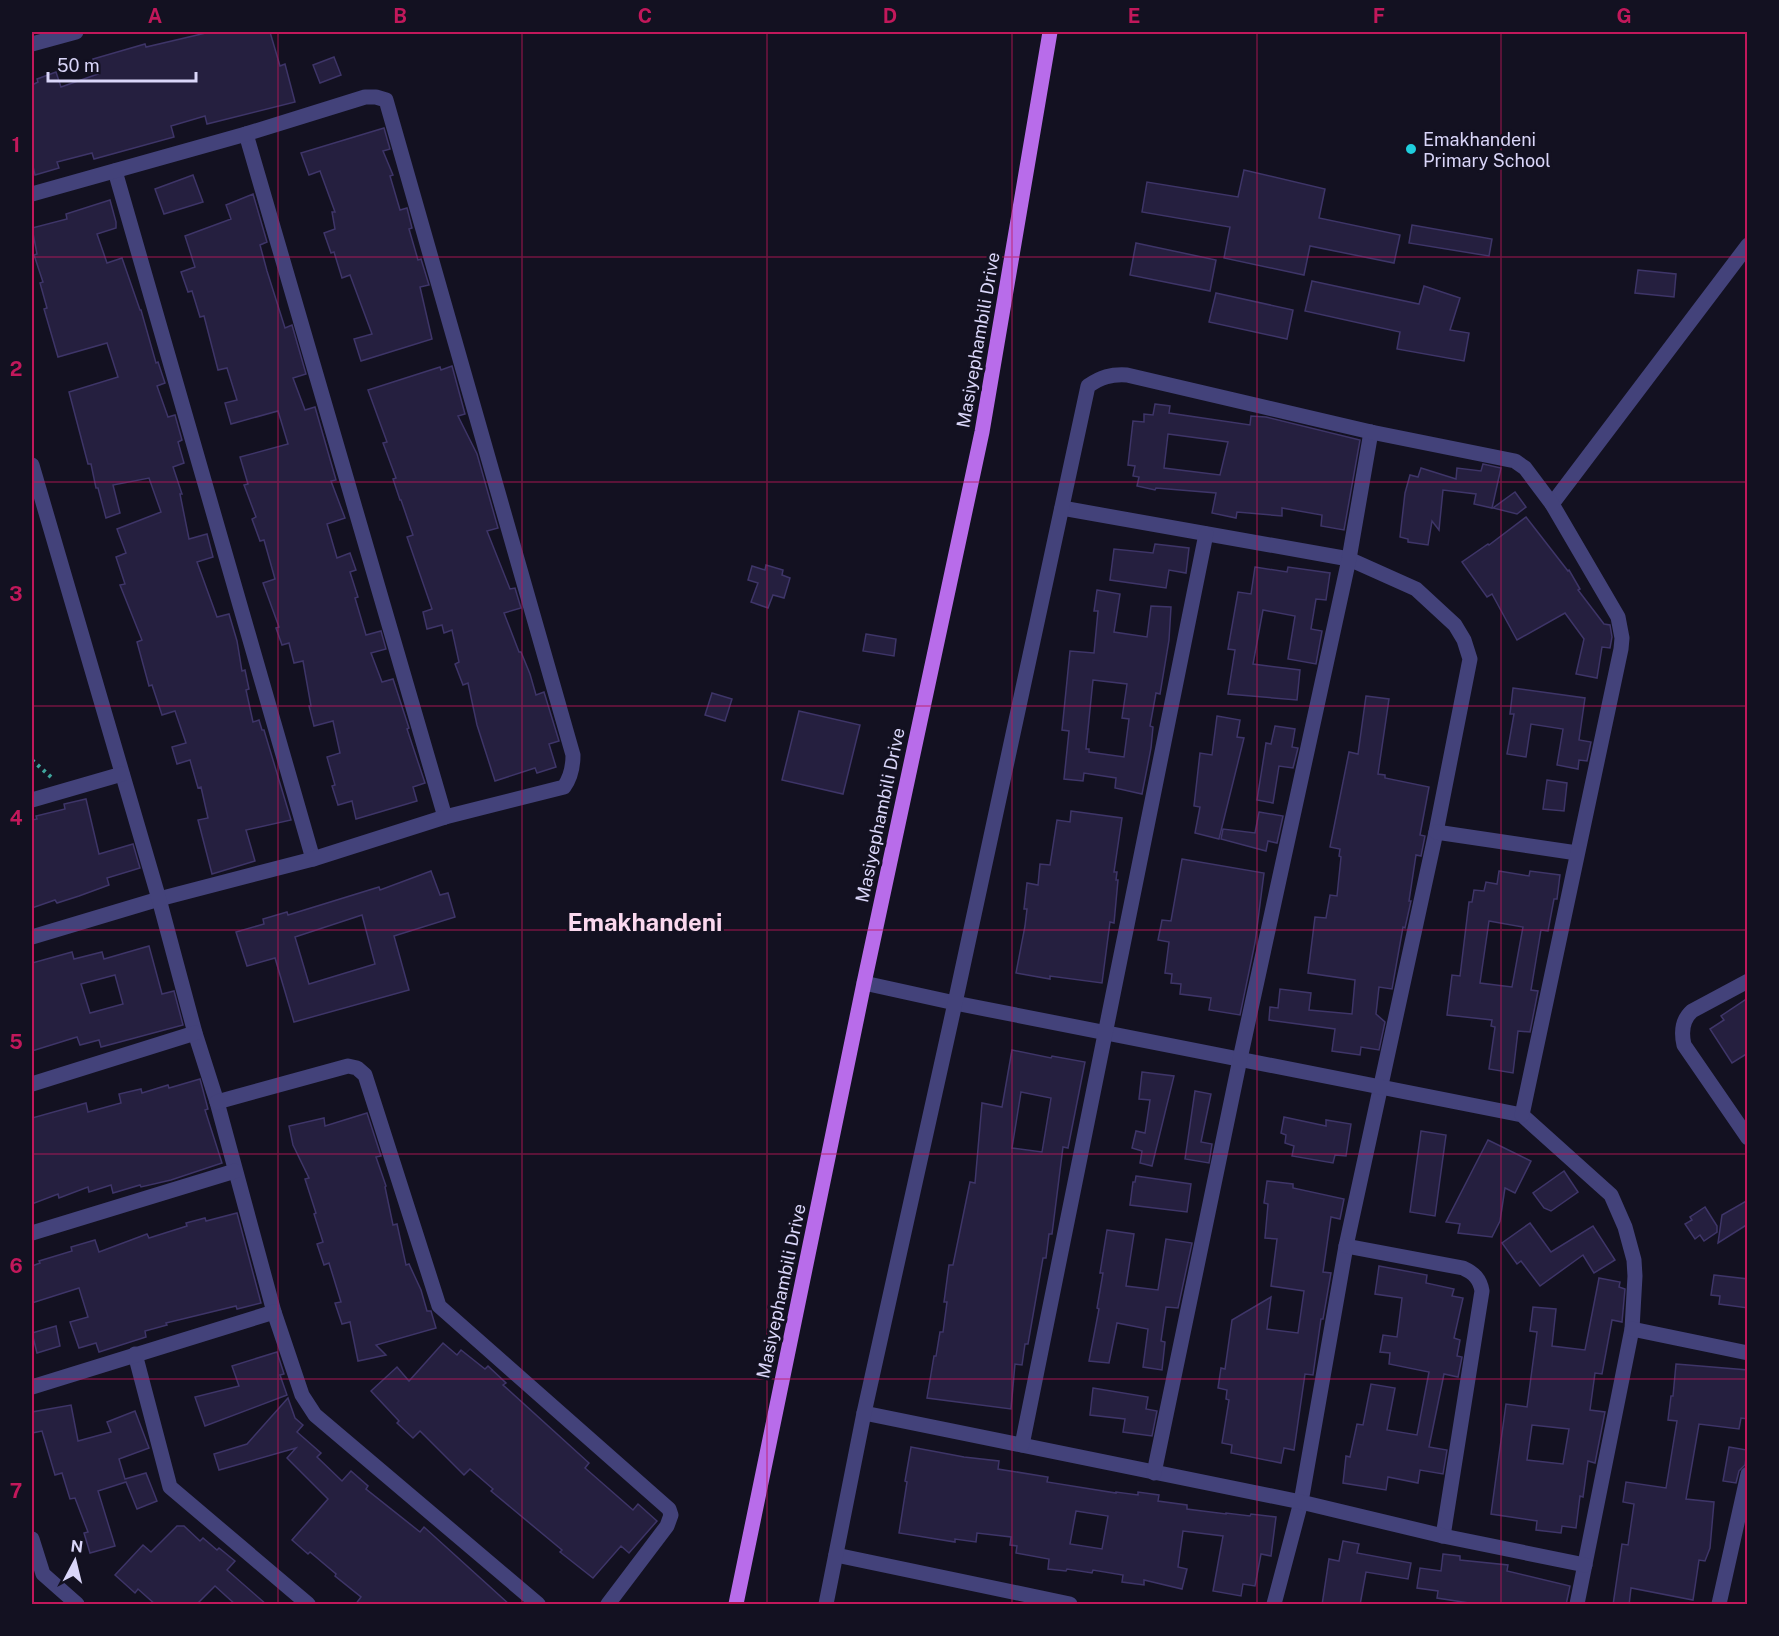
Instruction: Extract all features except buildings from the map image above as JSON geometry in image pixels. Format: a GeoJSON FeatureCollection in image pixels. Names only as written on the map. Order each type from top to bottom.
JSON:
{"type":"FeatureCollection","features":[{"type":"Feature","properties":{"kind":"main road","name":"Masiyephambili Drive"},"geometry":{"type":"LineString","coordinates":[[736,1605],[864,983],[982,432],[1050,32]]}},
{"type":"Feature","properties":{"kind":"street"},"geometry":{"type":"LineString","coordinates":[[32,44],[76,32]]}},
{"type":"Feature","properties":{"kind":"street"},"geometry":{"type":"LineString","coordinates":[[32,194],[246,134],[365,97],[386,100],[573,755],[571,771],[564,787],[445,817],[313,859],[159,899],[32,937]]}},
{"type":"Feature","properties":{"kind":"street"},"geometry":{"type":"LineString","coordinates":[[246,134],[445,817]]}},
{"type":"Feature","properties":{"kind":"street"},"geometry":{"type":"LineString","coordinates":[[115,171],[313,859]]}},
{"type":"Feature","properties":{"kind":"street"},"geometry":{"type":"LineString","coordinates":[[1552,504],[1748,245]]}},
{"type":"Feature","properties":{"kind":"street"},"geometry":{"type":"LineString","coordinates":[[826,1605],[864,1413],[956,1003],[1088,386],[1107,376],[1127,375],[1371,432],[1515,461],[1525,468],[1552,504],[1618,617],[1622,638],[1522,1115]]}},
{"type":"Feature","properties":{"kind":"street"},"geometry":{"type":"LineString","coordinates":[[1154,1473],[1240,1059],[1349,559],[1371,432]]}},
{"type":"Feature","properties":{"kind":"street"},"geometry":{"type":"LineString","coordinates":[[32,465],[159,899],[274,1312],[302,1395],[315,1415],[538,1605]]}},
{"type":"Feature","properties":{"kind":"street"},"geometry":{"type":"LineString","coordinates":[[1062,508],[1349,559],[1416,589],[1455,625],[1464,640],[1470,659],[1436,832],[1346,1246],[1301,1502],[1274,1605]]}},
{"type":"Feature","properties":{"kind":"street"},"geometry":{"type":"LineString","coordinates":[[1022,1445],[1206,534]]}},
{"type":"Feature","properties":{"kind":"street"},"geometry":{"type":"LineString","coordinates":[[32,800],[122,774]]}},
{"type":"Feature","properties":{"kind":"street"},"geometry":{"type":"LineString","coordinates":[[1436,832],[1577,853]]}},
{"type":"Feature","properties":{"kind":"street"},"geometry":{"type":"LineString","coordinates":[[1748,981],[1692,1011],[1687,1016],[1682,1035],[1684,1045],[1748,1138]]}},
{"type":"Feature","properties":{"kind":"street"},"geometry":{"type":"LineString","coordinates":[[864,983],[1522,1115],[1611,1196],[1625,1227],[1634,1260],[1632,1329],[1577,1605]]}},
{"type":"Feature","properties":{"kind":"street"},"geometry":{"type":"LineString","coordinates":[[32,1084],[195,1033]]}},
{"type":"Feature","properties":{"kind":"street"},"geometry":{"type":"LineString","coordinates":[[217,1102],[348,1066],[357,1068],[364,1075],[439,1306],[669,1509],[671,1515],[668,1526],[608,1605]]}},
{"type":"Feature","properties":{"kind":"street"},"geometry":{"type":"LineString","coordinates":[[32,1233],[235,1171]]}},
{"type":"Feature","properties":{"kind":"street"},"geometry":{"type":"LineString","coordinates":[[1346,1246],[1463,1268],[1472,1272],[1481,1284],[1482,1292],[1443,1536]]}},
{"type":"Feature","properties":{"kind":"street"},"geometry":{"type":"LineString","coordinates":[[32,1387],[274,1312]]}},
{"type":"Feature","properties":{"kind":"street"},"geometry":{"type":"LineString","coordinates":[[1632,1329],[1748,1353]]}},
{"type":"Feature","properties":{"kind":"street"},"geometry":{"type":"LineString","coordinates":[[135,1354],[170,1487],[308,1605]]}},
{"type":"Feature","properties":{"kind":"street"},"geometry":{"type":"LineString","coordinates":[[864,1413],[1301,1502],[1443,1536],[1584,1565]]}},
{"type":"Feature","properties":{"kind":"street"},"geometry":{"type":"LineString","coordinates":[[1719,1605],[1748,1474]]}},
{"type":"Feature","properties":{"kind":"street"},"geometry":{"type":"LineString","coordinates":[[32,1539],[43,1574],[77,1605]]}},
{"type":"Feature","properties":{"kind":"street"},"geometry":{"type":"LineString","coordinates":[[836,1555],[1070,1605]]}},
{"type":"Feature","properties":{"kind":"place","name":"Emakhandeni Primary School"},"geometry":{"type":"Point","coordinates":[1411,149]}},
{"type":"Feature","properties":{"kind":"district","name":"Emakhandeni"},"geometry":{"type":"Point","coordinates":[645,922]}}]}
